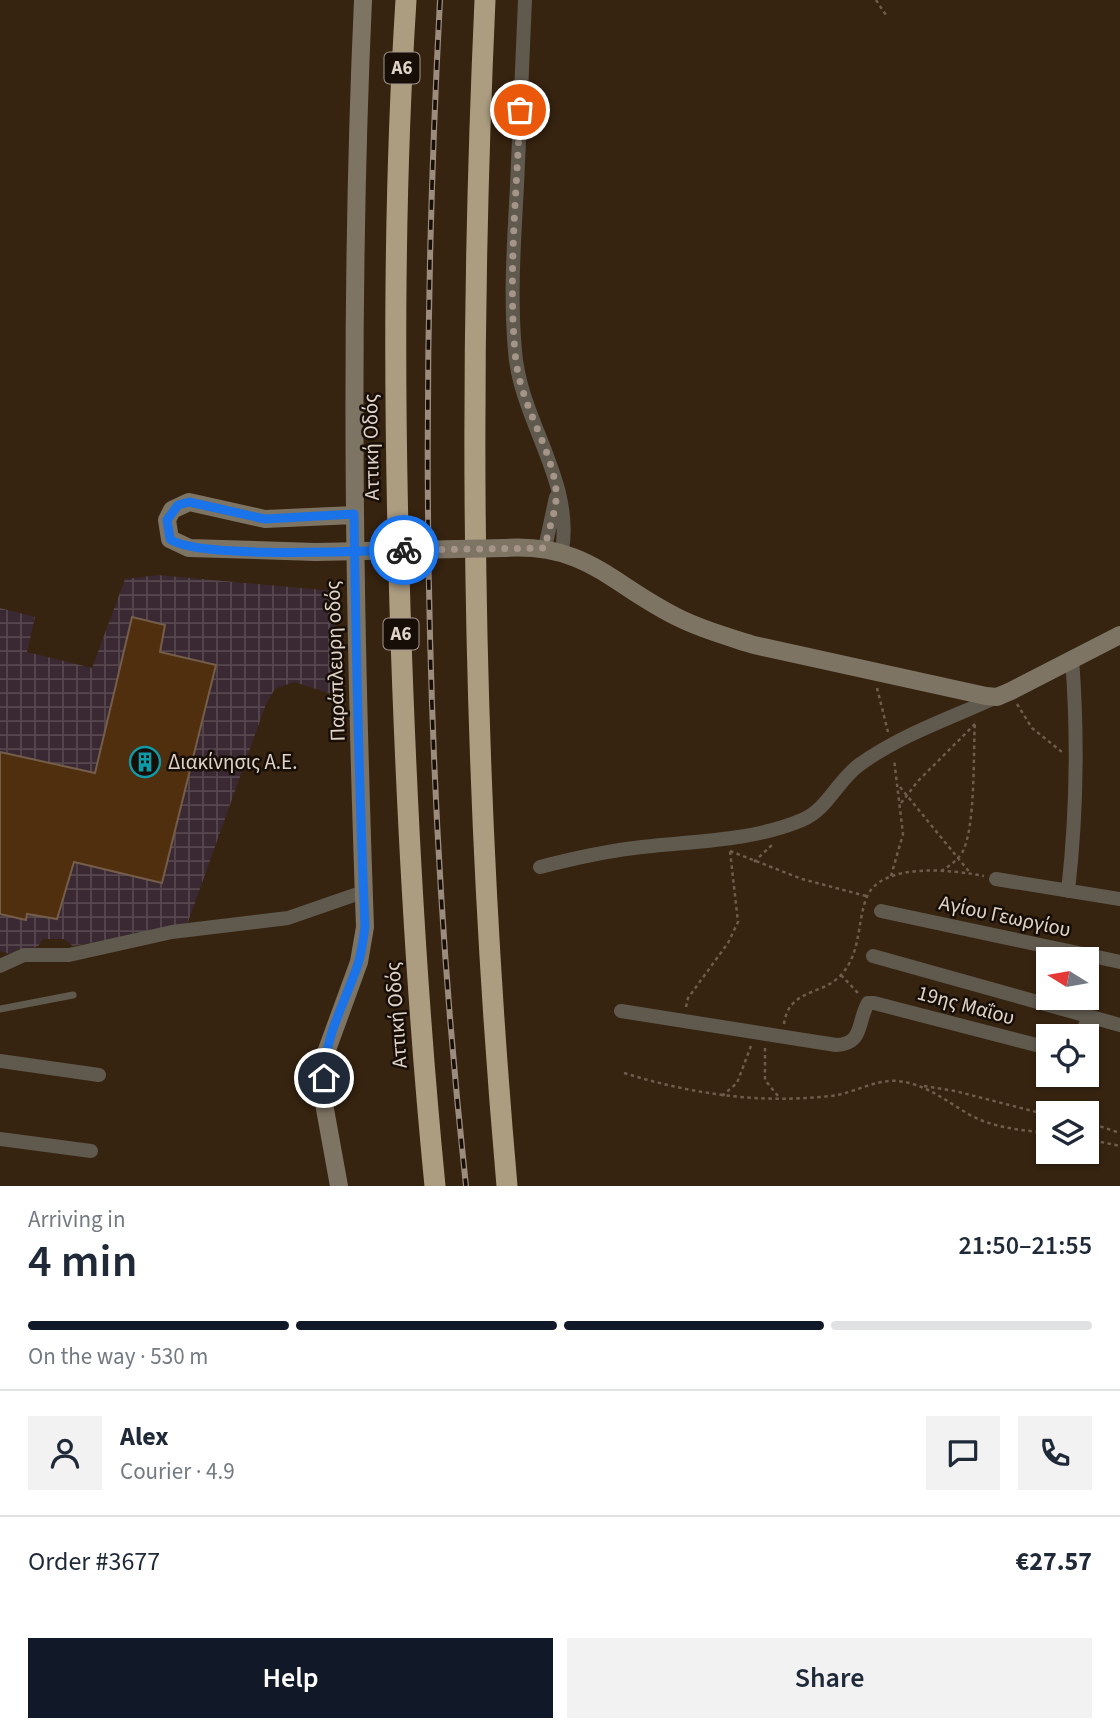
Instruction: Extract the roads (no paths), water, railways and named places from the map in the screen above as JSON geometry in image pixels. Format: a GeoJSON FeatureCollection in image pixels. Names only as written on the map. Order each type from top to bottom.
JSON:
{"type":"FeatureCollection","features":[{"type":"Feature","properties":{"kind":"highway","name":"Αττική Οδός"},"geometry":{"type":"LineString","coordinates":[[406,0],[397,136],[394,422],[405,765],[435,1186]]}},
{"type":"Feature","properties":{"kind":"highway"},"geometry":{"type":"LineString","coordinates":[[485,0],[479,134],[473,428],[475,683],[485,895],[507,1186]]}},
{"type":"Feature","properties":{"kind":"street","name":"Παράπλευρη οδός"},"geometry":{"type":"LineString","coordinates":[[339,1186],[323,1098],[324,1058],[359,962],[365,927],[354,514],[356,170],[363,0]]}},
{"type":"Feature","properties":{"kind":"street"},"geometry":{"type":"LineString","coordinates":[[525,0],[514,239],[515,351],[524,401],[552,472],[557,492],[554,549]]}},
{"type":"Feature","properties":{"kind":"street"},"geometry":{"type":"LineString","coordinates":[[354,514],[265,519],[189,502],[178,505],[167,520],[170,539],[189,548],[316,552],[554,549],[595,566],[695,626],[754,645],[997,697]]}},
{"type":"Feature","properties":{"kind":"street"},"geometry":{"type":"LineString","coordinates":[[540,867],[596,853],[730,844],[809,817],[825,804],[857,766],[1120,635]]}},
{"type":"Feature","properties":{"kind":"street"},"geometry":{"type":"LineString","coordinates":[[1068,891],[1078,763],[1072,658]]}},
{"type":"Feature","properties":{"kind":"street"},"geometry":{"type":"LineString","coordinates":[[996,879],[1120,899]]}},
{"type":"Feature","properties":{"kind":"street"},"geometry":{"type":"LineString","coordinates":[[1,963],[24,955],[69,955],[172,932],[288,918],[363,892]]}},
{"type":"Feature","properties":{"kind":"street","name":"Αγίου Γεωργίου"},"geometry":{"type":"LineString","coordinates":[[881,911],[1120,962]]}},
{"type":"Feature","properties":{"kind":"street"},"geometry":{"type":"LineString","coordinates":[[873,956],[1120,1025]]}},
{"type":"Feature","properties":{"kind":"street","name":"19ης Μαΐου"},"geometry":{"type":"LineString","coordinates":[[621,1011],[846,1045],[861,1029],[871,1003],[1036,1045]]}},
{"type":"Feature","properties":{"kind":"street"},"geometry":{"type":"LineString","coordinates":[[1085,1024],[1088,1016]]}},
{"type":"Feature","properties":{"kind":"street"},"geometry":{"type":"LineString","coordinates":[[0,1061],[99,1075]]}},
{"type":"Feature","properties":{"kind":"street"},"geometry":{"type":"LineString","coordinates":[[0,1139],[91,1151]]}},
{"type":"Feature","properties":{"kind":"lane"},"geometry":{"type":"LineString","coordinates":[[0,1009],[73,995]]}},
{"type":"Feature","properties":{"kind":"railway"},"geometry":{"type":"LineString","coordinates":[[440,0],[429,297],[429,594],[441,890],[466,1186]]}},
{"type":"Feature","properties":{"kind":"place","name":"Διακίνησις Α.Ε."},"geometry":{"type":"Point","coordinates":[145,762]}}]}
